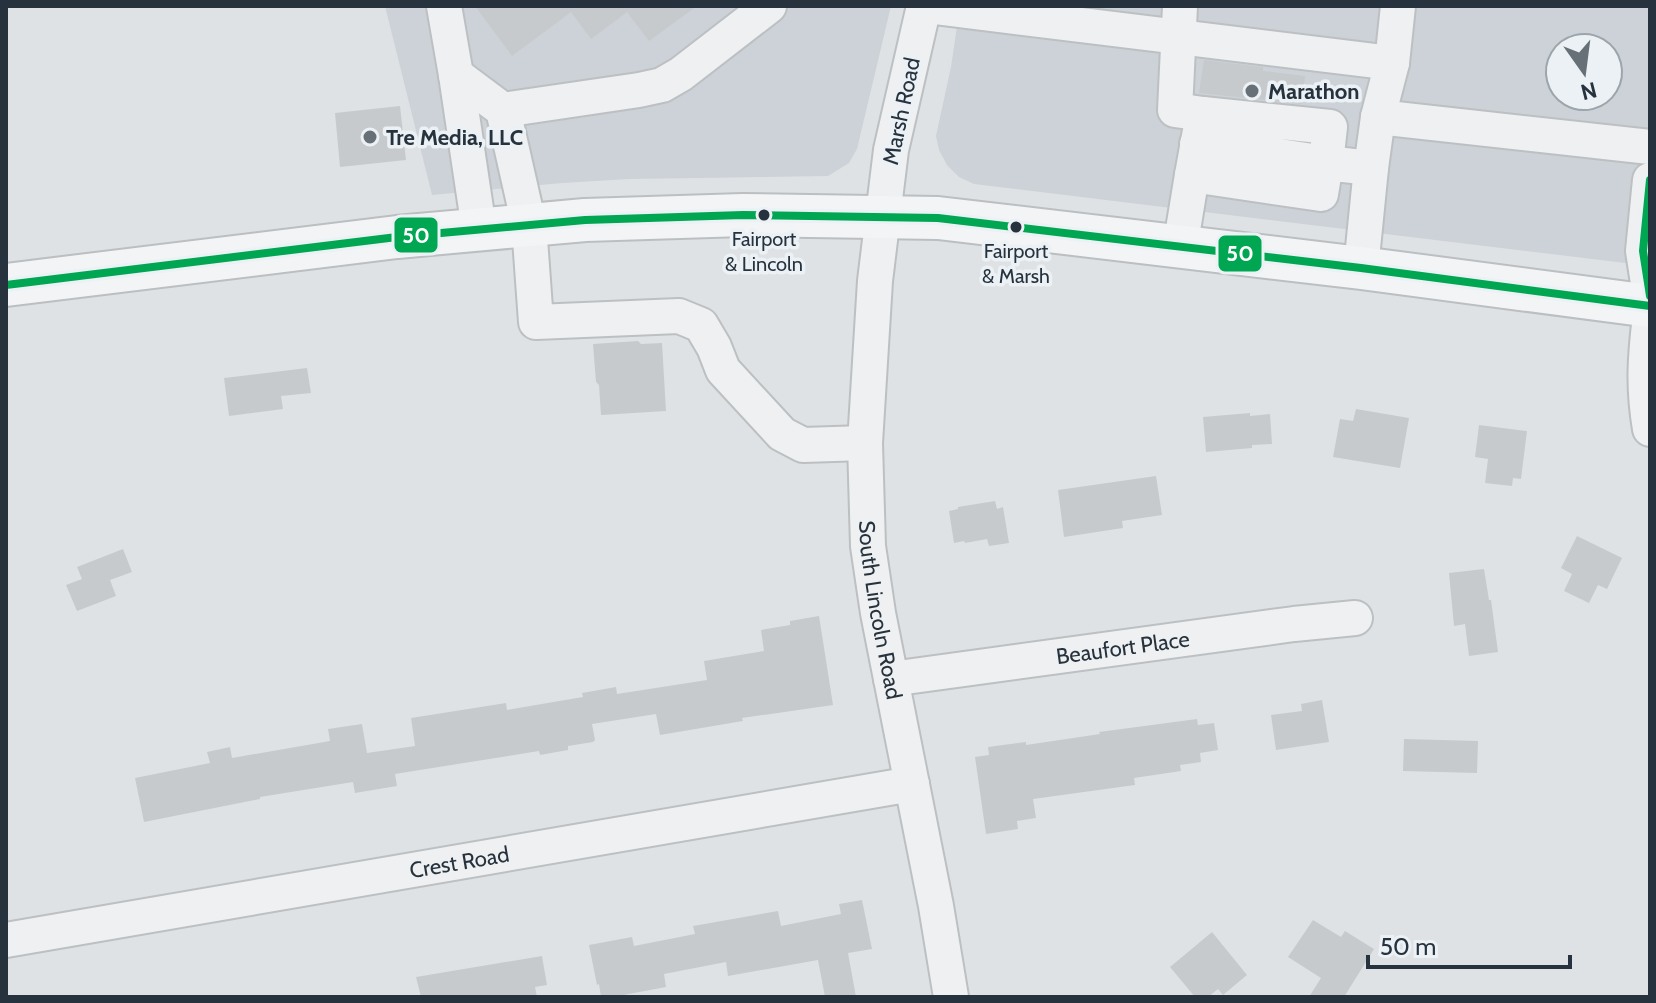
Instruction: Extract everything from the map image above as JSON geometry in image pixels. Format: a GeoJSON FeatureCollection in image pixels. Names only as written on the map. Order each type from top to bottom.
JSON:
{"type":"FeatureCollection","features":[{"type":"Feature","properties":{"kind":"main road"},"geometry":{"type":"LineString","coordinates":[[6,285],[479,229],[585,220],[743,215],[938,218],[1650,306]]}},
{"type":"Feature","properties":{"kind":"street"},"geometry":{"type":"LineString","coordinates":[[444,6],[479,229]]}},
{"type":"Feature","properties":{"kind":"street"},"geometry":{"type":"LineString","coordinates":[[503,110],[662,85],[681,74],[769,6]]}},
{"type":"Feature","properties":{"kind":"street"},"geometry":{"type":"LineString","coordinates":[[925,6],[1179,22],[1392,63]]}},
{"type":"Feature","properties":{"kind":"street","name":"Marsh Road"},"geometry":{"type":"LineString","coordinates":[[882,217],[891,150],[925,6]]}},
{"type":"Feature","properties":{"kind":"street"},"geometry":{"type":"LineString","coordinates":[[1361,268],[1378,117],[1392,63],[1398,6]]}},
{"type":"Feature","properties":{"kind":"street"},"geometry":{"type":"LineString","coordinates":[[1179,22],[1175,110],[1198,144],[1321,194],[1330,127],[1198,144]]}},
{"type":"Feature","properties":{"kind":"street"},"geometry":{"type":"LineString","coordinates":[[456,75],[503,110],[529,225],[536,322],[679,316],[701,325],[723,370],[782,434],[803,445],[865,443]]}},
{"type":"Feature","properties":{"kind":"street"},"geometry":{"type":"LineString","coordinates":[[1378,117],[1650,147]]}},
{"type":"Feature","properties":{"kind":"street"},"geometry":{"type":"LineString","coordinates":[[1180,248],[1198,144]]}},
{"type":"Feature","properties":{"kind":"street"},"geometry":{"type":"LineString","coordinates":[[1326,163],[1371,168]]}},
{"type":"Feature","properties":{"kind":"street"},"geometry":{"type":"LineString","coordinates":[[1650,180],[1643,251],[1650,296]]}},
{"type":"Feature","properties":{"kind":"street","name":"South Lincoln Road"},"geometry":{"type":"LineString","coordinates":[[882,217],[865,443],[868,546],[951,997]]}},
{"type":"Feature","properties":{"kind":"street"},"geometry":{"type":"LineString","coordinates":[[1650,316],[1645,356],[1650,429]]}},
{"type":"Feature","properties":{"kind":"street","name":"Beaufort Place"},"geometry":{"type":"LineString","coordinates":[[891,679],[1355,618]]}},
{"type":"Feature","properties":{"kind":"street","name":"Crest Road"},"geometry":{"type":"LineString","coordinates":[[6,940],[912,784]]}},
{"type":"Feature","properties":{"kind":"shaded area"},"geometry":{"type":"Polygon","coordinates":[[[385,6],[891,6],[857,149],[849,163],[828,176],[629,179],[432,195],[385,6]]]}},
{"type":"Feature","properties":{"kind":"shaded area"},"geometry":{"type":"Polygon","coordinates":[[[960,6],[1650,6],[1650,266],[974,184],[959,177],[947,165],[936,136],[960,6]]]}},
{"type":"Feature","properties":{"kind":"building"},"geometry":{"type":"Polygon","coordinates":[[[475,6],[697,6],[649,41],[627,12],[591,39],[571,12],[512,56],[475,6]]]}},
{"type":"Feature","properties":{"kind":"building","name":"Marathon"},"geometry":{"type":"Polygon","coordinates":[[[1204,60],[1305,76],[1302,104],[1199,93],[1204,60]]]}},
{"type":"Feature","properties":{"kind":"building","name":"Tre Media, LLC"},"geometry":{"type":"Polygon","coordinates":[[[400,106],[406,160],[340,167],[335,113],[400,106]]]}},
{"type":"Feature","properties":{"kind":"building"},"geometry":{"type":"Polygon","coordinates":[[[638,341],[641,344],[662,343],[666,411],[601,415],[593,344],[638,341]]]}},
{"type":"Feature","properties":{"kind":"building"},"geometry":{"type":"Polygon","coordinates":[[[307,368],[311,393],[281,396],[283,409],[229,416],[224,378],[307,368]]]}},
{"type":"Feature","properties":{"kind":"building"},"geometry":{"type":"Polygon","coordinates":[[[1356,409],[1409,418],[1400,468],[1333,457],[1340,419],[1353,421],[1356,409]]]}},
{"type":"Feature","properties":{"kind":"building"},"geometry":{"type":"Polygon","coordinates":[[[1250,413],[1250,416],[1270,414],[1272,444],[1206,452],[1203,417],[1250,413]]]}},
{"type":"Feature","properties":{"kind":"building"},"geometry":{"type":"Polygon","coordinates":[[[1479,425],[1527,431],[1521,479],[1513,478],[1512,486],[1485,483],[1488,459],[1475,457],[1479,425]]]}},
{"type":"Feature","properties":{"kind":"building"},"geometry":{"type":"Polygon","coordinates":[[[1156,476],[1162,515],[1122,521],[1123,528],[1064,537],[1058,490],[1156,476]]]}},
{"type":"Feature","properties":{"kind":"building"},"geometry":{"type":"Polygon","coordinates":[[[995,501],[997,509],[1003,507],[1009,543],[989,546],[987,539],[954,543],[949,511],[995,501]]]}},
{"type":"Feature","properties":{"kind":"building"},"geometry":{"type":"Polygon","coordinates":[[[1577,536],[1622,558],[1607,589],[1598,585],[1589,603],[1564,591],[1572,574],[1561,568],[1577,536]]]}},
{"type":"Feature","properties":{"kind":"building"},"geometry":{"type":"Polygon","coordinates":[[[123,549],[132,572],[110,580],[116,596],[77,611],[66,585],[82,579],[77,567],[123,549]]]}},
{"type":"Feature","properties":{"kind":"building"},"geometry":{"type":"Polygon","coordinates":[[[1484,569],[1498,652],[1469,656],[1465,624],[1454,626],[1449,573],[1484,569]]]}},
{"type":"Feature","properties":{"kind":"building"},"geometry":{"type":"Polygon","coordinates":[[[819,616],[833,705],[742,718],[743,721],[660,735],[656,714],[592,724],[595,740],[568,746],[568,750],[540,755],[539,751],[395,774],[397,786],[355,793],[353,782],[260,797],[144,822],[135,778],[210,763],[207,752],[230,747],[232,758],[330,741],[328,729],[362,724],[367,753],[415,746],[411,718],[506,703],[507,710],[583,697],[582,693],[616,687],[617,694],[707,680],[704,661],[764,651],[761,630],[819,616]]]}},
{"type":"Feature","properties":{"kind":"building"},"geometry":{"type":"Polygon","coordinates":[[[1322,700],[1329,742],[1276,750],[1271,715],[1302,711],[1301,704],[1322,700]]]}},
{"type":"Feature","properties":{"kind":"building"},"geometry":{"type":"Polygon","coordinates":[[[1197,719],[1198,725],[1214,723],[1218,750],[1200,753],[1201,762],[1180,765],[1181,771],[1134,778],[1135,785],[1033,799],[1036,818],[1017,821],[1018,829],[986,834],[975,757],[989,755],[988,747],[1026,742],[1026,745],[1197,719]]]}},
{"type":"Feature","properties":{"kind":"building"},"geometry":{"type":"Polygon","coordinates":[[[1404,739],[1478,741],[1477,773],[1403,771],[1404,739]]]}},
{"type":"Feature","properties":{"kind":"building"},"geometry":{"type":"Polygon","coordinates":[[[862,900],[872,949],[848,953],[856,997],[825,997],[818,960],[728,976],[726,962],[664,974],[666,987],[601,997],[589,945],[632,937],[634,946],[695,934],[693,926],[778,911],[781,926],[841,914],[839,904],[862,900]]]}},
{"type":"Feature","properties":{"kind":"building"},"geometry":{"type":"Polygon","coordinates":[[[1313,920],[1341,937],[1345,931],[1374,949],[1344,997],[1309,997],[1321,978],[1288,957],[1313,920]]]}},
{"type":"Feature","properties":{"kind":"building"},"geometry":{"type":"Polygon","coordinates":[[[1212,932],[1247,975],[1223,995],[1218,989],[1208,997],[1195,997],[1170,967],[1212,932]]]}},
{"type":"Feature","properties":{"kind":"building"},"geometry":{"type":"Polygon","coordinates":[[[542,956],[547,985],[535,987],[537,997],[421,997],[416,977],[542,956]]]}},
{"type":"Feature","properties":{"kind":"transit line","name":"50"},"geometry":{"type":"LineString","coordinates":[[1650,180],[1643,251],[1650,296]]}},
{"type":"Feature","properties":{"kind":"transit line","name":"50"},"geometry":{"type":"LineString","coordinates":[[6,285],[397,237],[585,220],[743,215],[938,218],[1650,306]]}},
{"type":"Feature","properties":{"kind":"place","name":"Marathon"},"geometry":{"type":"Point","coordinates":[1252,91]}},
{"type":"Feature","properties":{"kind":"place","name":"Tre Media, LLC"},"geometry":{"type":"Point","coordinates":[370,137]}},
{"type":"Feature","properties":{"kind":"place","name":"Fairport & Lincoln"},"geometry":{"type":"Point","coordinates":[764,215]}},
{"type":"Feature","properties":{"kind":"place","name":"Fairport & Marsh"},"geometry":{"type":"Point","coordinates":[1016,227]}}]}
